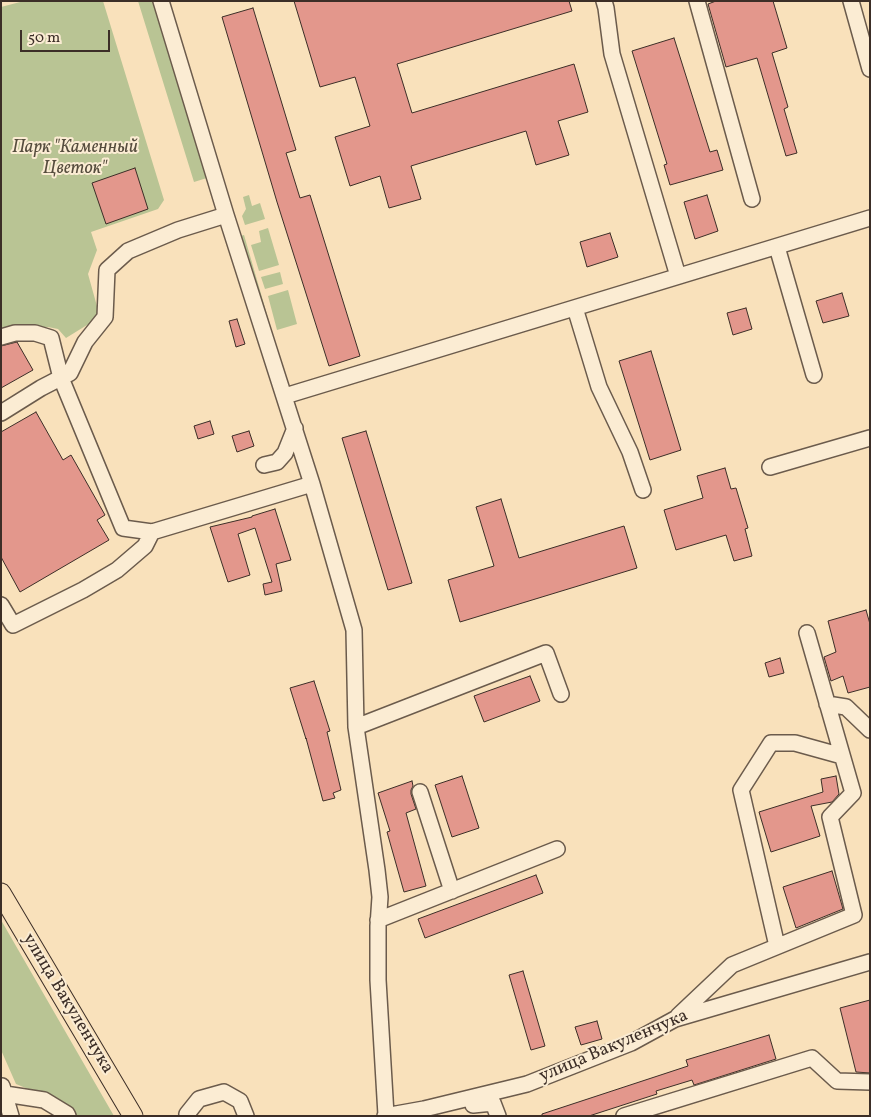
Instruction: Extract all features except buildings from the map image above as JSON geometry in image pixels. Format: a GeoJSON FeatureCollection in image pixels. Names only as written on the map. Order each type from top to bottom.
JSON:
{"type":"FeatureCollection","features":[{"type":"Feature","properties":{"kind":"main road","name":"улица Вакуленчука"},"geometry":{"type":"LineString","coordinates":[[1,893],[133,1116]]}},
{"type":"Feature","properties":{"kind":"street"},"geometry":{"type":"LineString","coordinates":[[161,1],[226,215],[295,428],[354,630],[356,727],[380,897],[378,980],[385,1116]]}},
{"type":"Feature","properties":{"kind":"street"},"geometry":{"type":"LineString","coordinates":[[604,1],[612,54],[678,276]]}},
{"type":"Feature","properties":{"kind":"street"},"geometry":{"type":"LineString","coordinates":[[697,1],[752,199]]}},
{"type":"Feature","properties":{"kind":"street"},"geometry":{"type":"LineString","coordinates":[[851,1],[866,45],[870,69]]}},
{"type":"Feature","properties":{"kind":"street"},"geometry":{"type":"LineString","coordinates":[[1,413],[41,388],[70,373],[85,342],[105,317],[107,270],[128,252],[178,230],[226,215]]}},
{"type":"Feature","properties":{"kind":"street"},"geometry":{"type":"LineString","coordinates":[[285,396],[870,218]]}},
{"type":"Feature","properties":{"kind":"street"},"geometry":{"type":"LineString","coordinates":[[777,247],[814,375]]}},
{"type":"Feature","properties":{"kind":"street"},"geometry":{"type":"LineString","coordinates":[[575,308],[599,387],[630,452],[642,490]]}},
{"type":"Feature","properties":{"kind":"street"},"geometry":{"type":"LineString","coordinates":[[1,337],[15,333],[36,333],[51,338],[61,378],[123,528],[152,532],[312,484]]}},
{"type":"Feature","properties":{"kind":"street"},"geometry":{"type":"LineString","coordinates":[[264,465],[277,462],[285,453],[295,428]]}},
{"type":"Feature","properties":{"kind":"street"},"geometry":{"type":"LineString","coordinates":[[770,467],[870,438]]}},
{"type":"Feature","properties":{"kind":"street"},"geometry":{"type":"LineString","coordinates":[[1,605],[13,625],[83,590],[117,570],[145,546],[152,532]]}},
{"type":"Feature","properties":{"kind":"street"},"geometry":{"type":"LineString","coordinates":[[675,1019],[732,964],[854,914],[830,817],[853,793],[807,633]]}},
{"type":"Feature","properties":{"kind":"street"},"geometry":{"type":"LineString","coordinates":[[356,727],[546,653],[561,694]]}},
{"type":"Feature","properties":{"kind":"street"},"geometry":{"type":"LineString","coordinates":[[827,704],[846,707],[870,730]]}},
{"type":"Feature","properties":{"kind":"street"},"geometry":{"type":"LineString","coordinates":[[777,946],[741,790],[771,743],[795,743],[842,756]]}},
{"type":"Feature","properties":{"kind":"street"},"geometry":{"type":"LineString","coordinates":[[420,792],[452,891]]}},
{"type":"Feature","properties":{"kind":"street"},"geometry":{"type":"LineString","coordinates":[[378,920],[556,849]]}},
{"type":"Feature","properties":{"kind":"street","name":"улица Вакуленчука"},"geometry":{"type":"LineString","coordinates":[[385,1116],[424,1109],[527,1084],[631,1043],[675,1019],[870,962]]}},
{"type":"Feature","properties":{"kind":"street"},"geometry":{"type":"LineString","coordinates":[[624,1116],[812,1058],[837,1081],[870,1082]]}},
{"type":"Feature","properties":{"kind":"street"},"geometry":{"type":"LineString","coordinates":[[3,1090],[11,1116]]}},
{"type":"Feature","properties":{"kind":"street"},"geometry":{"type":"LineString","coordinates":[[3,1090],[44,1100],[68,1116]]}},
{"type":"Feature","properties":{"kind":"street"},"geometry":{"type":"LineString","coordinates":[[188,1116],[187,1114],[199,1099],[224,1092],[240,1100],[246,1116]]}},
{"type":"Feature","properties":{"kind":"street"},"geometry":{"type":"LineString","coordinates":[[424,1109],[493,1103],[498,1116]]}},
{"type":"Feature","properties":{"kind":"green space","name":"Парк \"Каменный Цветок\""},"geometry":{"type":"Polygon","coordinates":[[[24,1],[103,1],[164,200],[158,209],[91,232],[97,250],[88,274],[100,317],[66,338],[58,329],[48,327],[1,335],[1,7],[24,1]]]}},
{"type":"Feature","properties":{"kind":"green space"},"geometry":{"type":"Polygon","coordinates":[[[138,1],[155,1],[210,177],[194,182],[138,1]]]}},
{"type":"Feature","properties":{"kind":"green space"},"geometry":{"type":"Polygon","coordinates":[[[249,195],[252,206],[260,203],[265,219],[245,225],[242,216],[246,209],[243,197],[249,195]]]}},
{"type":"Feature","properties":{"kind":"green space"},"geometry":{"type":"Polygon","coordinates":[[[268,228],[279,265],[259,271],[251,245],[261,242],[259,231],[268,228]]]}},
{"type":"Feature","properties":{"kind":"green space"},"geometry":{"type":"Polygon","coordinates":[[[244,235],[281,363],[278,363],[240,236],[244,235]]]}},
{"type":"Feature","properties":{"kind":"green space"},"geometry":{"type":"Polygon","coordinates":[[[280,272],[283,284],[265,289],[261,277],[280,272]]]}},
{"type":"Feature","properties":{"kind":"green space"},"geometry":{"type":"Polygon","coordinates":[[[288,290],[297,324],[277,330],[268,296],[288,290]]]}},
{"type":"Feature","properties":{"kind":"green space"},"geometry":{"type":"Polygon","coordinates":[[[1,920],[114,1116],[77,1116],[72,1107],[16,1084],[1,1050],[1,920]]]}}]}
